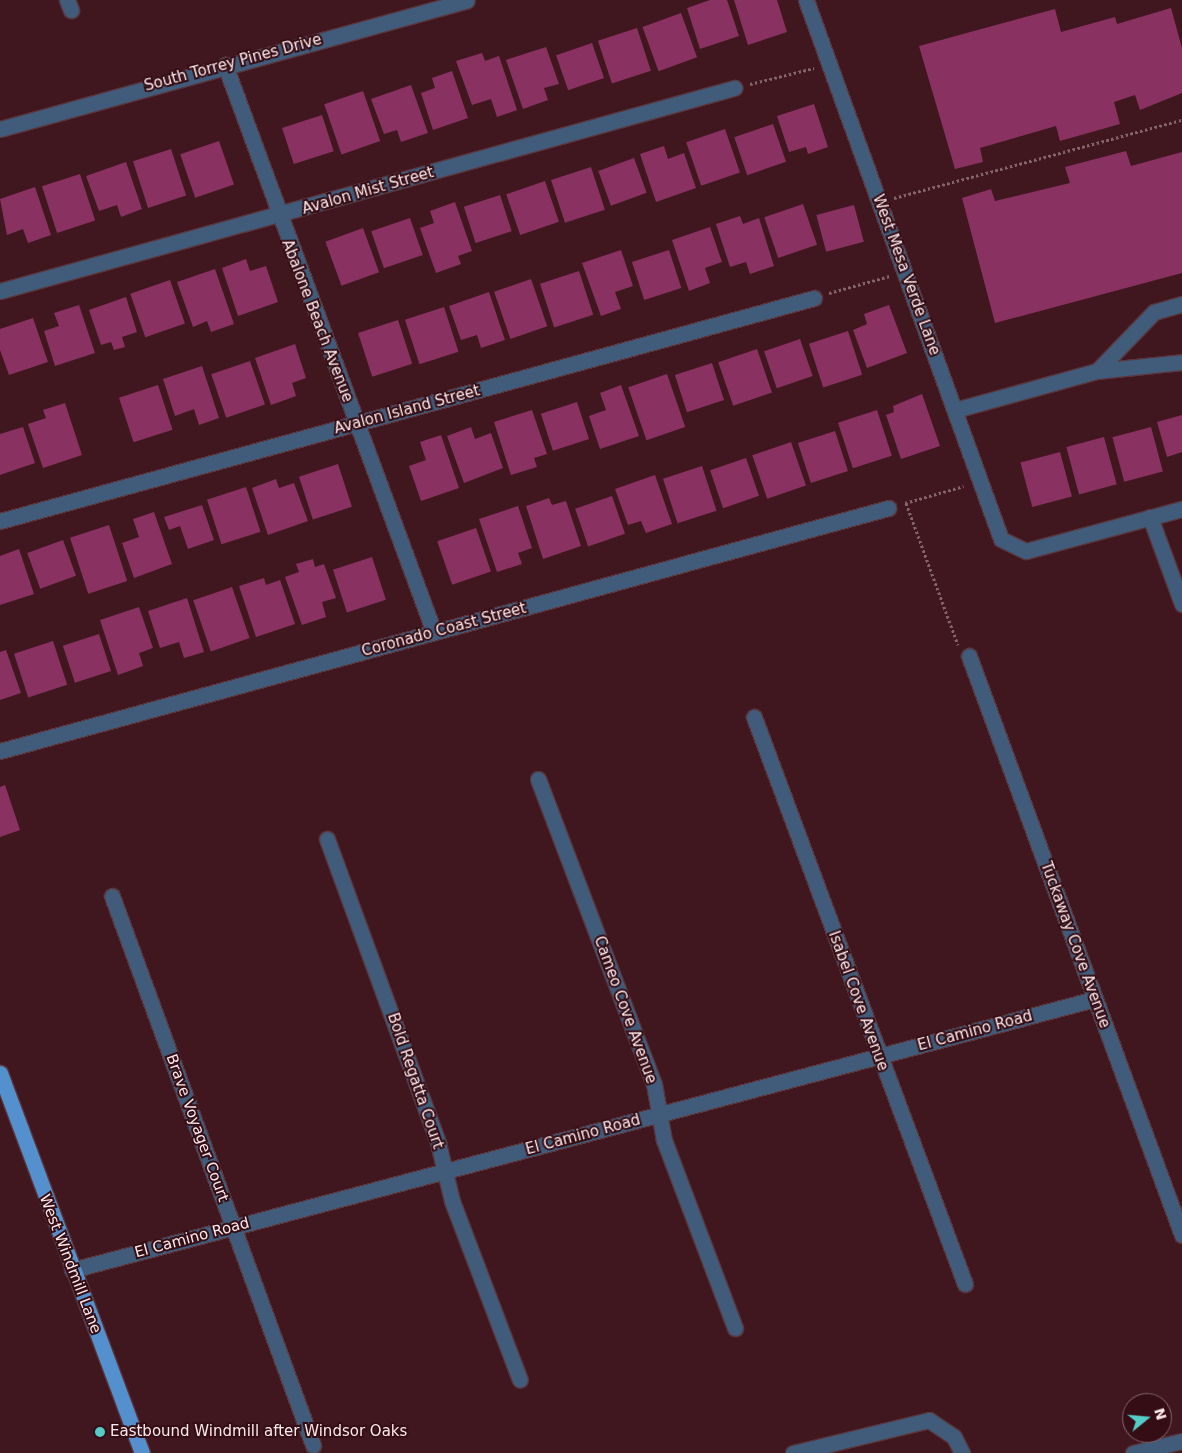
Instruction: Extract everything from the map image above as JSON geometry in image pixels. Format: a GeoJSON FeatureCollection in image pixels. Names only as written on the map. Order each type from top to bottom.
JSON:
{"type":"FeatureCollection","features":[{"type":"Feature","properties":{"kind":"main road","name":"West Windmill Lane"},"geometry":{"type":"LineString","coordinates":[[0,1073],[72,1270],[142,1453]]}},
{"type":"Feature","properties":{"kind":"street","name":"South Torrey Pines Drive"},"geometry":{"type":"LineString","coordinates":[[0,129],[225,65],[467,0]]}},
{"type":"Feature","properties":{"kind":"street","name":"West Mesa Verde Lane"},"geometry":{"type":"LineString","coordinates":[[806,0],[982,481],[993,522],[1001,539],[1011,546],[1026,551],[1150,517]]}},
{"type":"Feature","properties":{"kind":"street","name":"Abalone Beach Avenue"},"geometry":{"type":"LineString","coordinates":[[225,65],[278,216],[434,632]]}},
{"type":"Feature","properties":{"kind":"street","name":"Avalon Mist Street"},"geometry":{"type":"LineString","coordinates":[[0,292],[734,88]]}},
{"type":"Feature","properties":{"kind":"street","name":"Avalon Island Street"},"geometry":{"type":"LineString","coordinates":[[0,521],[814,298]]}},
{"type":"Feature","properties":{"kind":"street"},"geometry":{"type":"LineString","coordinates":[[1097,371],[1154,312],[1182,304]]}},
{"type":"Feature","properties":{"kind":"street"},"geometry":{"type":"LineString","coordinates":[[956,410],[1097,371],[1182,362]]}},
{"type":"Feature","properties":{"kind":"street","name":"Coronado Coast Street"},"geometry":{"type":"LineString","coordinates":[[0,751],[888,508]]}},
{"type":"Feature","properties":{"kind":"street"},"geometry":{"type":"LineString","coordinates":[[1182,508],[1150,517],[1182,604]]}},
{"type":"Feature","properties":{"kind":"street","name":"Tuckaway Cove Avenue"},"geometry":{"type":"LineString","coordinates":[[968,656],[1182,1235]]}},
{"type":"Feature","properties":{"kind":"street","name":"Isabel Cove Avenue"},"geometry":{"type":"LineString","coordinates":[[754,717],[878,1056],[965,1284]]}},
{"type":"Feature","properties":{"kind":"street","name":"Cameo Cove Avenue"},"geometry":{"type":"LineString","coordinates":[[538,779],[654,1084],[664,1140],[735,1328]]}},
{"type":"Feature","properties":{"kind":"street","name":"Bold Regatta Court"},"geometry":{"type":"LineString","coordinates":[[327,839],[438,1143],[444,1172],[520,1380]]}},
{"type":"Feature","properties":{"kind":"street","name":"Brave Voyager Court"},"geometry":{"type":"LineString","coordinates":[[112,896],[313,1444]]}},
{"type":"Feature","properties":{"kind":"street","name":"El Camino Road"},"geometry":{"type":"LineString","coordinates":[[72,1270],[1095,999]]}},
{"type":"Feature","properties":{"kind":"street"},"geometry":{"type":"LineString","coordinates":[[793,1453],[916,1421],[929,1420],[946,1429],[962,1453]]}},
{"type":"Feature","properties":{"kind":"street"},"geometry":{"type":"LineString","coordinates":[[1133,1453],[1182,1441]]}},
{"type":"Feature","properties":{"kind":"path"},"geometry":{"type":"LineString","coordinates":[[734,88],[829,65]]}},
{"type":"Feature","properties":{"kind":"path"},"geometry":{"type":"LineString","coordinates":[[879,202],[1182,120]]}},
{"type":"Feature","properties":{"kind":"path"},"geometry":{"type":"LineString","coordinates":[[814,298],[904,272]]}},
{"type":"Feature","properties":{"kind":"path"},"geometry":{"type":"LineString","coordinates":[[888,508],[982,481]]}},
{"type":"Feature","properties":{"kind":"path"},"geometry":{"type":"LineString","coordinates":[[906,503],[957,643],[968,656]]}},
{"type":"Feature","properties":{"kind":"building"},"geometry":{"type":"Polygon","coordinates":[[[710,0],[727,0],[739,36],[700,49],[687,8],[710,0]]]}},
{"type":"Feature","properties":{"kind":"building"},"geometry":{"type":"Polygon","coordinates":[[[734,0],[777,0],[787,32],[748,45],[734,0]]]}},
{"type":"Feature","properties":{"kind":"building"},"geometry":{"type":"Polygon","coordinates":[[[1171,8],[1182,48],[1182,93],[1140,110],[1135,95],[1114,102],[1120,124],[1060,141],[1056,126],[980,148],[983,162],[955,169],[919,46],[1055,9],[1061,32],[1115,17],[1117,24],[1171,8]]]}},
{"type":"Feature","properties":{"kind":"building"},"geometry":{"type":"Polygon","coordinates":[[[681,13],[697,57],[659,71],[642,27],[681,13]]]}},
{"type":"Feature","properties":{"kind":"building"},"geometry":{"type":"Polygon","coordinates":[[[637,28],[651,71],[612,83],[598,41],[637,28]]]}},
{"type":"Feature","properties":{"kind":"building"},"geometry":{"type":"Polygon","coordinates":[[[592,43],[604,78],[568,90],[556,55],[592,43]]]}},
{"type":"Feature","properties":{"kind":"building"},"geometry":{"type":"Polygon","coordinates":[[[546,47],[559,84],[544,88],[548,100],[523,109],[506,60],[546,47]]]}},
{"type":"Feature","properties":{"kind":"building"},"geometry":{"type":"Polygon","coordinates":[[[482,53],[485,61],[499,56],[517,110],[497,117],[491,99],[472,105],[456,61],[482,53]]]}},
{"type":"Feature","properties":{"kind":"building"},"geometry":{"type":"Polygon","coordinates":[[[452,71],[468,118],[433,130],[421,93],[435,88],[432,78],[452,71]]]}},
{"type":"Feature","properties":{"kind":"building"},"geometry":{"type":"Polygon","coordinates":[[[411,85],[428,133],[401,142],[397,130],[384,134],[371,99],[411,85]]]}},
{"type":"Feature","properties":{"kind":"building"},"geometry":{"type":"Polygon","coordinates":[[[363,91],[380,141],[341,154],[324,104],[363,91]]]}},
{"type":"Feature","properties":{"kind":"building"},"geometry":{"type":"Polygon","coordinates":[[[814,104],[828,147],[808,154],[806,147],[789,152],[777,116],[814,104]]]}},
{"type":"Feature","properties":{"kind":"building"},"geometry":{"type":"Polygon","coordinates":[[[322,115],[334,151],[294,164],[282,128],[322,115]]]}},
{"type":"Feature","properties":{"kind":"building"},"geometry":{"type":"Polygon","coordinates":[[[773,124],[786,162],[747,175],[734,137],[773,124]]]}},
{"type":"Feature","properties":{"kind":"building"},"geometry":{"type":"Polygon","coordinates":[[[725,129],[740,172],[701,186],[686,142],[725,129]]]}},
{"type":"Feature","properties":{"kind":"building"},"geometry":{"type":"Polygon","coordinates":[[[219,141],[234,184],[195,198],[180,154],[219,141]]]}},
{"type":"Feature","properties":{"kind":"building"},"geometry":{"type":"Polygon","coordinates":[[[664,146],[668,159],[684,153],[696,188],[656,202],[640,154],[664,146]]]}},
{"type":"Feature","properties":{"kind":"building"},"geometry":{"type":"Polygon","coordinates":[[[171,149],[186,196],[148,208],[133,161],[171,149]]]}},
{"type":"Feature","properties":{"kind":"building"},"geometry":{"type":"Polygon","coordinates":[[[1126,151],[1131,166],[1182,152],[1182,273],[995,323],[962,198],[991,189],[995,201],[1070,183],[1065,167],[1126,151]]]}},
{"type":"Feature","properties":{"kind":"building"},"geometry":{"type":"Polygon","coordinates":[[[634,158],[647,193],[611,206],[598,171],[634,158]]]}},
{"type":"Feature","properties":{"kind":"building"},"geometry":{"type":"Polygon","coordinates":[[[126,162],[142,209],[121,217],[117,205],[99,211],[86,176],[126,162]]]}},
{"type":"Feature","properties":{"kind":"building"},"geometry":{"type":"Polygon","coordinates":[[[591,167],[605,210],[565,223],[551,180],[591,167]]]}},
{"type":"Feature","properties":{"kind":"building"},"geometry":{"type":"Polygon","coordinates":[[[80,174],[95,221],[57,233],[42,186],[80,174]]]}},
{"type":"Feature","properties":{"kind":"building"},"geometry":{"type":"Polygon","coordinates":[[[545,181],[559,222],[520,235],[506,194],[545,181]]]}},
{"type":"Feature","properties":{"kind":"building"},"geometry":{"type":"Polygon","coordinates":[[[35,187],[51,235],[28,243],[23,229],[7,235],[0,199],[35,187]]]}},
{"type":"Feature","properties":{"kind":"building"},"geometry":{"type":"Polygon","coordinates":[[[500,195],[512,231],[476,243],[464,207],[500,195]]]}},
{"type":"Feature","properties":{"kind":"building"},"geometry":{"type":"Polygon","coordinates":[[[455,202],[472,251],[458,256],[461,264],[436,273],[420,228],[434,223],[430,211],[455,202]]]}},
{"type":"Feature","properties":{"kind":"building"},"geometry":{"type":"Polygon","coordinates":[[[803,204],[817,245],[778,258],[764,217],[803,204]]]}},
{"type":"Feature","properties":{"kind":"building"},"geometry":{"type":"Polygon","coordinates":[[[854,205],[864,242],[826,252],[816,215],[854,205]]]}},
{"type":"Feature","properties":{"kind":"building"},"geometry":{"type":"Polygon","coordinates":[[[740,216],[743,224],[759,218],[774,266],[750,274],[746,262],[730,267],[716,224],[740,216]]]}},
{"type":"Feature","properties":{"kind":"building"},"geometry":{"type":"Polygon","coordinates":[[[410,218],[423,255],[384,268],[371,231],[410,218]]]}},
{"type":"Feature","properties":{"kind":"building"},"geometry":{"type":"Polygon","coordinates":[[[710,227],[722,262],[705,268],[710,283],[689,291],[672,240],[710,227]]]}},
{"type":"Feature","properties":{"kind":"building"},"geometry":{"type":"Polygon","coordinates":[[[363,228],[379,272],[341,286],[325,242],[363,228]]]}},
{"type":"Feature","properties":{"kind":"building"},"geometry":{"type":"Polygon","coordinates":[[[621,250],[633,286],[615,292],[621,309],[601,316],[582,263],[621,250]]]}},
{"type":"Feature","properties":{"kind":"building"},"geometry":{"type":"Polygon","coordinates":[[[669,250],[681,288],[644,300],[632,262],[669,250]]]}},
{"type":"Feature","properties":{"kind":"building"},"geometry":{"type":"Polygon","coordinates":[[[246,259],[250,271],[266,266],[278,302],[238,316],[222,268],[246,259]]]}},
{"type":"Feature","properties":{"kind":"building"},"geometry":{"type":"Polygon","coordinates":[[[215,269],[234,324],[211,332],[207,321],[193,327],[177,282],[215,269]]]}},
{"type":"Feature","properties":{"kind":"building"},"geometry":{"type":"Polygon","coordinates":[[[579,271],[593,315],[554,327],[540,284],[579,271]]]}},
{"type":"Feature","properties":{"kind":"building"},"geometry":{"type":"Polygon","coordinates":[[[531,279],[547,326],[510,339],[494,292],[531,279]]]}},
{"type":"Feature","properties":{"kind":"building"},"geometry":{"type":"Polygon","coordinates":[[[170,280],[185,323],[145,337],[130,294],[170,280]]]}},
{"type":"Feature","properties":{"kind":"building"},"geometry":{"type":"Polygon","coordinates":[[[489,292],[505,340],[481,348],[477,335],[461,340],[449,306],[489,292]]]}},
{"type":"Feature","properties":{"kind":"building"},"geometry":{"type":"Polygon","coordinates":[[[126,297],[137,332],[122,337],[125,347],[114,350],[111,342],[101,345],[89,310],[126,297]]]}},
{"type":"Feature","properties":{"kind":"building"},"geometry":{"type":"Polygon","coordinates":[[[79,305],[95,353],[55,366],[44,331],[59,326],[54,313],[79,305]]]}},
{"type":"Feature","properties":{"kind":"building"},"geometry":{"type":"Polygon","coordinates":[[[889,305],[907,353],[867,368],[853,330],[867,324],[864,314],[889,305]]]}},
{"type":"Feature","properties":{"kind":"building"},"geometry":{"type":"Polygon","coordinates":[[[444,307],[459,352],[420,364],[405,320],[444,307]]]}},
{"type":"Feature","properties":{"kind":"building"},"geometry":{"type":"Polygon","coordinates":[[[33,318],[48,362],[9,375],[0,350],[0,329],[33,318]]]}},
{"type":"Feature","properties":{"kind":"building"},"geometry":{"type":"Polygon","coordinates":[[[398,320],[412,364],[372,377],[358,333],[398,320]]]}},
{"type":"Feature","properties":{"kind":"building"},"geometry":{"type":"Polygon","coordinates":[[[848,331],[862,375],[823,387],[809,344],[848,331]]]}},
{"type":"Feature","properties":{"kind":"building"},"geometry":{"type":"Polygon","coordinates":[[[800,339],[813,376],[777,388],[764,351],[800,339]]]}},
{"type":"Feature","properties":{"kind":"building"},"geometry":{"type":"Polygon","coordinates":[[[295,344],[306,378],[292,383],[296,396],[271,405],[255,358],[295,344]]]}},
{"type":"Feature","properties":{"kind":"building"},"geometry":{"type":"Polygon","coordinates":[[[757,349],[772,392],[733,406],[718,362],[757,349]]]}},
{"type":"Feature","properties":{"kind":"building"},"geometry":{"type":"Polygon","coordinates":[[[250,361],[265,404],[226,418],[211,374],[250,361]]]}},
{"type":"Feature","properties":{"kind":"building"},"geometry":{"type":"Polygon","coordinates":[[[712,363],[724,400],[687,412],[675,375],[712,363]]]}},
{"type":"Feature","properties":{"kind":"building"},"geometry":{"type":"Polygon","coordinates":[[[202,366],[219,418],[199,425],[194,409],[175,416],[163,379],[202,366]]]}},
{"type":"Feature","properties":{"kind":"building"},"geometry":{"type":"Polygon","coordinates":[[[667,374],[685,427],[646,440],[628,387],[667,374]]]}},
{"type":"Feature","properties":{"kind":"building"},"geometry":{"type":"Polygon","coordinates":[[[158,385],[173,430],[134,442],[119,398],[158,385]]]}},
{"type":"Feature","properties":{"kind":"building"},"geometry":{"type":"Polygon","coordinates":[[[621,385],[639,436],[600,449],[589,416],[606,410],[600,393],[621,385]]]}},
{"type":"Feature","properties":{"kind":"building"},"geometry":{"type":"Polygon","coordinates":[[[922,394],[940,446],[901,459],[886,415],[894,412],[893,406],[922,394]]]}},
{"type":"Feature","properties":{"kind":"building"},"geometry":{"type":"Polygon","coordinates":[[[577,402],[589,439],[553,451],[541,414],[577,402]]]}},
{"type":"Feature","properties":{"kind":"building"},"geometry":{"type":"Polygon","coordinates":[[[65,403],[82,455],[43,468],[28,424],[46,418],[43,410],[65,403]]]}},
{"type":"Feature","properties":{"kind":"building"},"geometry":{"type":"Polygon","coordinates":[[[532,410],[547,454],[534,458],[537,467],[511,475],[494,422],[532,410]]]}},
{"type":"Feature","properties":{"kind":"building"},"geometry":{"type":"Polygon","coordinates":[[[877,410],[892,456],[853,468],[838,423],[877,410]]]}},
{"type":"Feature","properties":{"kind":"building"},"geometry":{"type":"Polygon","coordinates":[[[1182,415],[1182,452],[1167,457],[1157,422],[1182,415]]]}},
{"type":"Feature","properties":{"kind":"building"},"geometry":{"type":"Polygon","coordinates":[[[23,427],[35,463],[0,475],[0,434],[23,427]]]}},
{"type":"Feature","properties":{"kind":"building"},"geometry":{"type":"Polygon","coordinates":[[[471,427],[475,439],[491,433],[503,468],[464,483],[447,436],[471,427]]]}},
{"type":"Feature","properties":{"kind":"building"},"geometry":{"type":"Polygon","coordinates":[[[1151,427],[1163,471],[1124,482],[1112,437],[1151,427]]]}},
{"type":"Feature","properties":{"kind":"building"},"geometry":{"type":"Polygon","coordinates":[[[835,431],[848,471],[811,483],[798,443],[835,431]]]}},
{"type":"Feature","properties":{"kind":"building"},"geometry":{"type":"Polygon","coordinates":[[[441,435],[459,488],[421,501],[409,466],[426,460],[420,442],[441,435]]]}},
{"type":"Feature","properties":{"kind":"building"},"geometry":{"type":"Polygon","coordinates":[[[1104,437],[1117,484],[1079,494],[1066,447],[1104,437]]]}},
{"type":"Feature","properties":{"kind":"building"},"geometry":{"type":"Polygon","coordinates":[[[791,442],[806,485],[767,499],[752,455],[791,442]]]}},
{"type":"Feature","properties":{"kind":"building"},"geometry":{"type":"Polygon","coordinates":[[[1060,452],[1072,496],[1032,507],[1020,463],[1060,452]]]}},
{"type":"Feature","properties":{"kind":"building"},"geometry":{"type":"Polygon","coordinates":[[[746,458],[759,496],[723,508],[710,470],[746,458]]]}},
{"type":"Feature","properties":{"kind":"building"},"geometry":{"type":"Polygon","coordinates":[[[338,464],[352,507],[313,519],[299,477],[338,464]]]}},
{"type":"Feature","properties":{"kind":"building"},"geometry":{"type":"Polygon","coordinates":[[[702,466],[717,511],[678,523],[663,479],[702,466]]]}},
{"type":"Feature","properties":{"kind":"building"},"geometry":{"type":"Polygon","coordinates":[[[655,475],[672,524],[646,533],[641,521],[628,525],[615,489],[655,475]]]}},
{"type":"Feature","properties":{"kind":"building"},"geometry":{"type":"Polygon","coordinates":[[[276,479],[279,488],[294,483],[308,521],[268,535],[252,488],[276,479]]]}},
{"type":"Feature","properties":{"kind":"building"},"geometry":{"type":"Polygon","coordinates":[[[246,487],[261,532],[222,544],[207,500],[246,487]]]}},
{"type":"Feature","properties":{"kind":"building"},"geometry":{"type":"Polygon","coordinates":[[[612,496],[625,534],[588,547],[575,509],[612,496]]]}},
{"type":"Feature","properties":{"kind":"building"},"geometry":{"type":"Polygon","coordinates":[[[549,498],[552,505],[566,501],[581,546],[543,559],[526,506],[549,498]]]}},
{"type":"Feature","properties":{"kind":"building"},"geometry":{"type":"Polygon","coordinates":[[[202,505],[214,540],[188,549],[180,526],[169,530],[164,517],[202,505]]]}},
{"type":"Feature","properties":{"kind":"building"},"geometry":{"type":"Polygon","coordinates":[[[518,506],[532,548],[518,553],[522,564],[497,572],[479,519],[518,506]]]}},
{"type":"Feature","properties":{"kind":"building"},"geometry":{"type":"Polygon","coordinates":[[[154,512],[172,564],[134,578],[122,543],[139,537],[133,519],[154,512]]]}},
{"type":"Feature","properties":{"kind":"building"},"geometry":{"type":"Polygon","coordinates":[[[109,525],[127,581],[88,594],[70,538],[109,525]]]}},
{"type":"Feature","properties":{"kind":"building"},"geometry":{"type":"Polygon","coordinates":[[[476,528],[491,571],[452,585],[437,541],[476,528]]]}},
{"type":"Feature","properties":{"kind":"building"},"geometry":{"type":"Polygon","coordinates":[[[63,540],[76,576],[40,589],[27,553],[63,540]]]}},
{"type":"Feature","properties":{"kind":"building"},"geometry":{"type":"Polygon","coordinates":[[[19,549],[34,594],[0,605],[0,556],[19,549]]]}},
{"type":"Feature","properties":{"kind":"building"},"geometry":{"type":"Polygon","coordinates":[[[372,557],[386,600],[347,612],[333,570],[372,557]]]}},
{"type":"Feature","properties":{"kind":"building"},"geometry":{"type":"Polygon","coordinates":[[[313,559],[315,567],[324,564],[336,598],[322,602],[326,617],[302,625],[285,577],[299,572],[296,564],[313,559]]]}},
{"type":"Feature","properties":{"kind":"building"},"geometry":{"type":"Polygon","coordinates":[[[264,578],[266,585],[280,580],[295,624],[256,637],[239,586],[264,578]]]}},
{"type":"Feature","properties":{"kind":"building"},"geometry":{"type":"Polygon","coordinates":[[[232,587],[250,638],[211,651],[193,600],[232,587]]]}},
{"type":"Feature","properties":{"kind":"building"},"geometry":{"type":"Polygon","coordinates":[[[187,598],[204,652],[184,658],[179,642],[160,648],[148,611],[187,598]]]}},
{"type":"Feature","properties":{"kind":"building"},"geometry":{"type":"Polygon","coordinates":[[[139,607],[153,648],[139,653],[143,666],[118,675],[100,620],[139,607]]]}},
{"type":"Feature","properties":{"kind":"building"},"geometry":{"type":"Polygon","coordinates":[[[99,634],[111,671],[75,683],[63,646],[99,634]]]}},
{"type":"Feature","properties":{"kind":"building"},"geometry":{"type":"Polygon","coordinates":[[[53,641],[67,685],[28,697],[14,654],[53,641]]]}},
{"type":"Feature","properties":{"kind":"building"},"geometry":{"type":"Polygon","coordinates":[[[6,650],[21,693],[0,700],[0,652],[6,650]]]}},
{"type":"Feature","properties":{"kind":"building"},"geometry":{"type":"Polygon","coordinates":[[[5,785],[20,830],[0,837],[0,787],[5,785]]]}},
{"type":"Feature","properties":{"kind":"place","name":"Eastbound Windmill after Windsor Oaks"},"geometry":{"type":"Point","coordinates":[100,1432]}}]}
